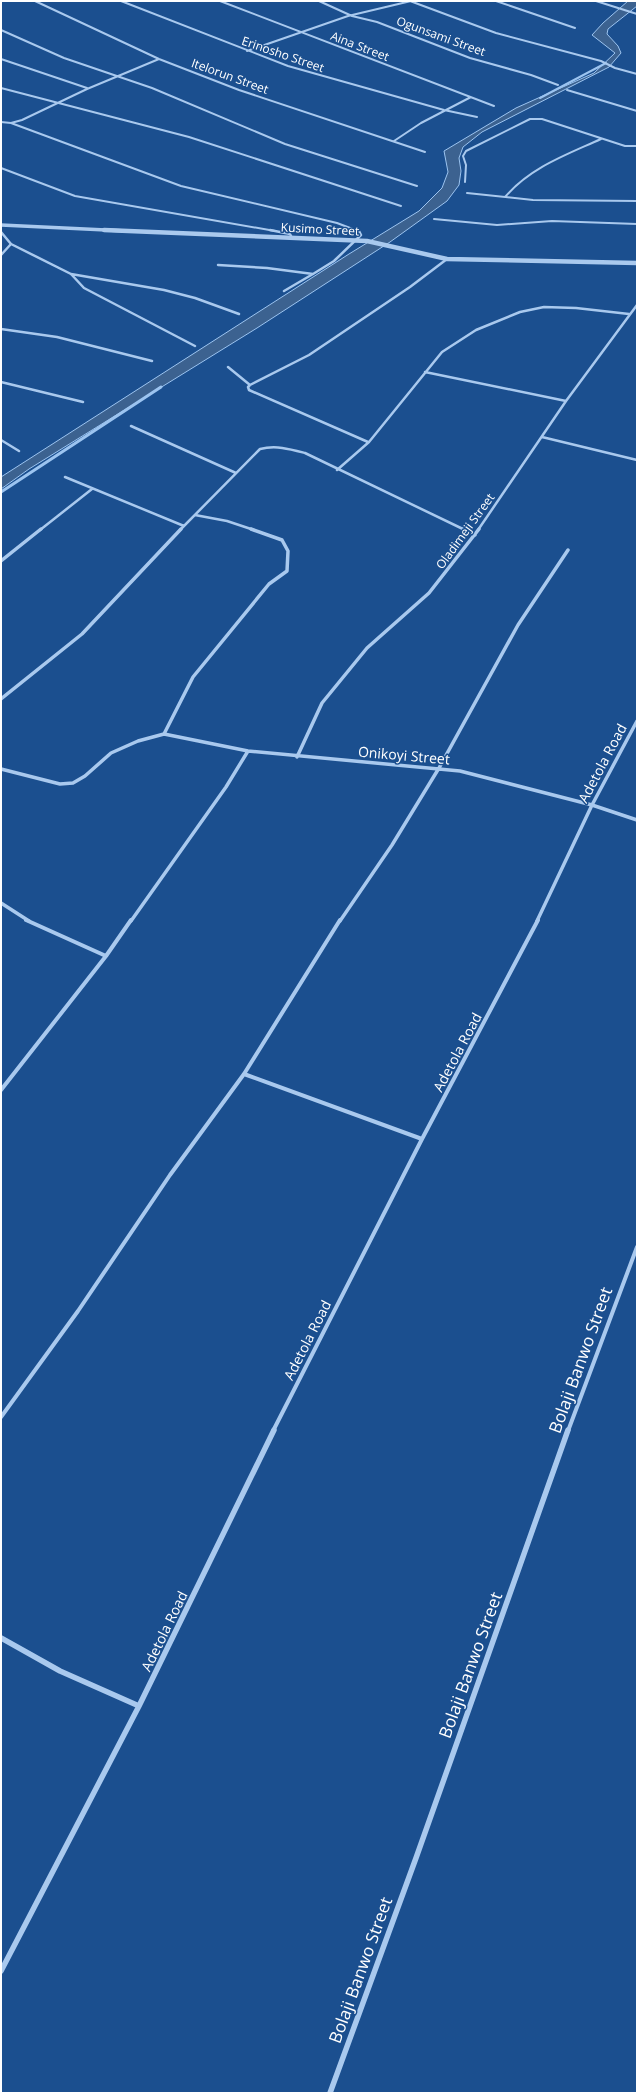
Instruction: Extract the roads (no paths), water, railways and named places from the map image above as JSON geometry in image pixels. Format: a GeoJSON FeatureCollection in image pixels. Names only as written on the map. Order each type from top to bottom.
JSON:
{"type":"FeatureCollection","features":[{"type":"Feature","properties":{"kind":"street","name":"Itelorun Street"},"geometry":{"type":"LineString","coordinates":[[35,1],[144,50],[160,59],[239,90],[425,152]]}},
{"type":"Feature","properties":{"kind":"street","name":"Erinosho Street"},"geometry":{"type":"LineString","coordinates":[[121,1],[246,51],[322,76],[444,110],[477,117]]}},
{"type":"Feature","properties":{"kind":"street","name":"Aina Street"},"geometry":{"type":"LineString","coordinates":[[220,1],[300,33],[494,106]]}},
{"type":"Feature","properties":{"kind":"street","name":"Ogunsami Street"},"geometry":{"type":"LineString","coordinates":[[319,1],[352,16],[377,22],[470,58],[531,75],[558,85]]}},
{"type":"Feature","properties":{"kind":"street"},"geometry":{"type":"LineString","coordinates":[[246,51],[391,4],[411,1],[496,33],[601,61],[615,68],[637,74]]}},
{"type":"Feature","properties":{"kind":"street"},"geometry":{"type":"LineString","coordinates":[[496,1],[575,28]]}},
{"type":"Feature","properties":{"kind":"street"},"geometry":{"type":"LineString","coordinates":[[596,1],[636,14]]}},
{"type":"Feature","properties":{"kind":"street"},"geometry":{"type":"LineString","coordinates":[[1,30],[64,58],[118,76],[285,144],[417,186]]}},
{"type":"Feature","properties":{"kind":"street"},"geometry":{"type":"LineString","coordinates":[[1,59],[87,89]]}},
{"type":"Feature","properties":{"kind":"street"},"geometry":{"type":"LineString","coordinates":[[2,123],[11,123],[22,120],[87,89],[139,69],[160,59]]}},
{"type":"Feature","properties":{"kind":"street"},"geometry":{"type":"LineString","coordinates":[[1,88],[189,137],[401,206]]}},
{"type":"Feature","properties":{"kind":"street"},"geometry":{"type":"LineString","coordinates":[[566,90],[637,111]]}},
{"type":"Feature","properties":{"kind":"street"},"geometry":{"type":"LineString","coordinates":[[394,141],[444,110],[471,97]]}},
{"type":"Feature","properties":{"kind":"street"},"geometry":{"type":"LineString","coordinates":[[465,182],[466,165],[463,156],[466,151],[530,119],[542,119],[625,146],[637,146]]}},
{"type":"Feature","properties":{"kind":"street"},"geometry":{"type":"LineString","coordinates":[[11,123],[181,186],[336,223],[358,231],[361,235],[334,261],[284,291]]}},
{"type":"Feature","properties":{"kind":"street"},"geometry":{"type":"LineString","coordinates":[[505,197],[514,185],[533,170],[601,139]]}},
{"type":"Feature","properties":{"kind":"street"},"geometry":{"type":"LineString","coordinates":[[1,168],[75,196],[284,232],[290,234],[292,238]]}},
{"type":"Feature","properties":{"kind":"street"},"geometry":{"type":"LineString","coordinates":[[466,193],[533,200],[637,200]]}},
{"type":"Feature","properties":{"kind":"street"},"geometry":{"type":"LineString","coordinates":[[434,220],[498,225],[552,221],[637,224]]}},
{"type":"Feature","properties":{"kind":"street","name":"Kusimo Street"},"geometry":{"type":"LineString","coordinates":[[1,225],[367,241],[447,259],[637,263]]}},
{"type":"Feature","properties":{"kind":"street"},"geometry":{"type":"LineString","coordinates":[[1,232],[11,244],[71,274],[108,279],[160,289],[197,299],[239,314]]}},
{"type":"Feature","properties":{"kind":"street"},"geometry":{"type":"LineString","coordinates":[[1,255],[11,244]]}},
{"type":"Feature","properties":{"kind":"street"},"geometry":{"type":"LineString","coordinates":[[250,385],[309,355],[410,287],[447,259]]}},
{"type":"Feature","properties":{"kind":"street"},"geometry":{"type":"LineString","coordinates":[[218,265],[267,268],[313,274]]}},
{"type":"Feature","properties":{"kind":"street"},"geometry":{"type":"LineString","coordinates":[[71,274],[84,288],[195,346]]}},
{"type":"Feature","properties":{"kind":"street","name":"Oladimeji Street"},"geometry":{"type":"LineString","coordinates":[[297,757],[322,703],[367,648],[429,593],[475,535],[566,401],[637,305]]}},
{"type":"Feature","properties":{"kind":"street"},"geometry":{"type":"LineString","coordinates":[[337,470],[368,442],[443,351],[466,336],[496,322],[530,309],[570,308],[629,314]]}},
{"type":"Feature","properties":{"kind":"street"},"geometry":{"type":"LineString","coordinates":[[1,329],[57,337],[152,361]]}},
{"type":"Feature","properties":{"kind":"street"},"geometry":{"type":"LineString","coordinates":[[228,368],[250,385]]}},
{"type":"Feature","properties":{"kind":"street"},"geometry":{"type":"LineString","coordinates":[[425,372],[566,401]]}},
{"type":"Feature","properties":{"kind":"street"},"geometry":{"type":"LineString","coordinates":[[1,382],[83,402]]}},
{"type":"Feature","properties":{"kind":"street"},"geometry":{"type":"LineString","coordinates":[[250,385],[248,387],[249,390],[368,442]]}},
{"type":"Feature","properties":{"kind":"street"},"geometry":{"type":"LineString","coordinates":[[131,426],[236,473]]}},
{"type":"Feature","properties":{"kind":"street"},"geometry":{"type":"LineString","coordinates":[[542,437],[637,460]]}},
{"type":"Feature","properties":{"kind":"street"},"geometry":{"type":"LineString","coordinates":[[1,440],[19,451]]}},
{"type":"Feature","properties":{"kind":"street"},"geometry":{"type":"LineString","coordinates":[[1,700],[82,634],[184,526],[260,449],[268,447],[298,450],[475,535]]}},
{"type":"Feature","properties":{"kind":"street"},"geometry":{"type":"LineString","coordinates":[[65,477],[184,526]]}},
{"type":"Feature","properties":{"kind":"street"},"geometry":{"type":"LineString","coordinates":[[1,561],[92,489]]}},
{"type":"Feature","properties":{"kind":"street"},"geometry":{"type":"LineString","coordinates":[[1,769],[60,784],[73,783],[85,776],[111,752],[138,741],[164,734],[193,677],[269,584],[287,571],[288,551],[282,540],[227,522],[195,515]]}},
{"type":"Feature","properties":{"kind":"street"},"geometry":{"type":"LineString","coordinates":[[1,1417],[78,1311],[170,1175],[244,1074],[292,994],[354,898],[392,845],[439,768],[518,625],[568,550]]}},
{"type":"Feature","properties":{"kind":"street","name":"Adetola Road"},"geometry":{"type":"LineString","coordinates":[[1,1971],[139,1706],[284,1408],[422,1139],[504,986],[547,902],[592,805],[637,721]]}},
{"type":"Feature","properties":{"kind":"street","name":"Onikoyi Street"},"geometry":{"type":"LineString","coordinates":[[164,734],[248,751],[297,757],[439,768],[468,773],[592,805],[637,820]]}},
{"type":"Feature","properties":{"kind":"street"},"geometry":{"type":"LineString","coordinates":[[1,1090],[106,956],[226,787],[248,751]]}},
{"type":"Feature","properties":{"kind":"street"},"geometry":{"type":"LineString","coordinates":[[1,903],[26,920],[106,956]]}},
{"type":"Feature","properties":{"kind":"street"},"geometry":{"type":"LineString","coordinates":[[244,1074],[422,1139]]}},
{"type":"Feature","properties":{"kind":"street","name":"Bolaji Banwo Street"},"geometry":{"type":"LineString","coordinates":[[330,2093],[379,1955],[419,1850],[578,1404],[637,1248]]}},
{"type":"Feature","properties":{"kind":"street"},"geometry":{"type":"LineString","coordinates":[[1,1638],[60,1671],[139,1706]]}},
{"type":"Feature","properties":{"kind":"water"},"geometry":{"type":"Polygon","coordinates":[[[628,1],[637,1],[637,6],[608,29],[607,34],[618,46],[621,53],[609,67],[482,132],[463,147],[459,158],[461,171],[459,185],[447,201],[390,242],[257,328],[29,469],[1,489],[1,477],[349,254],[419,211],[442,188],[448,172],[444,151],[516,108],[594,73],[615,53],[592,35],[628,1]]]}},
{"type":"Feature","properties":{"kind":"waterway"},"geometry":{"type":"LineString","coordinates":[[540,98],[606,63]]}},
{"type":"Feature","properties":{"kind":"waterway"},"geometry":{"type":"LineString","coordinates":[[1,492],[161,387]]}}]}
